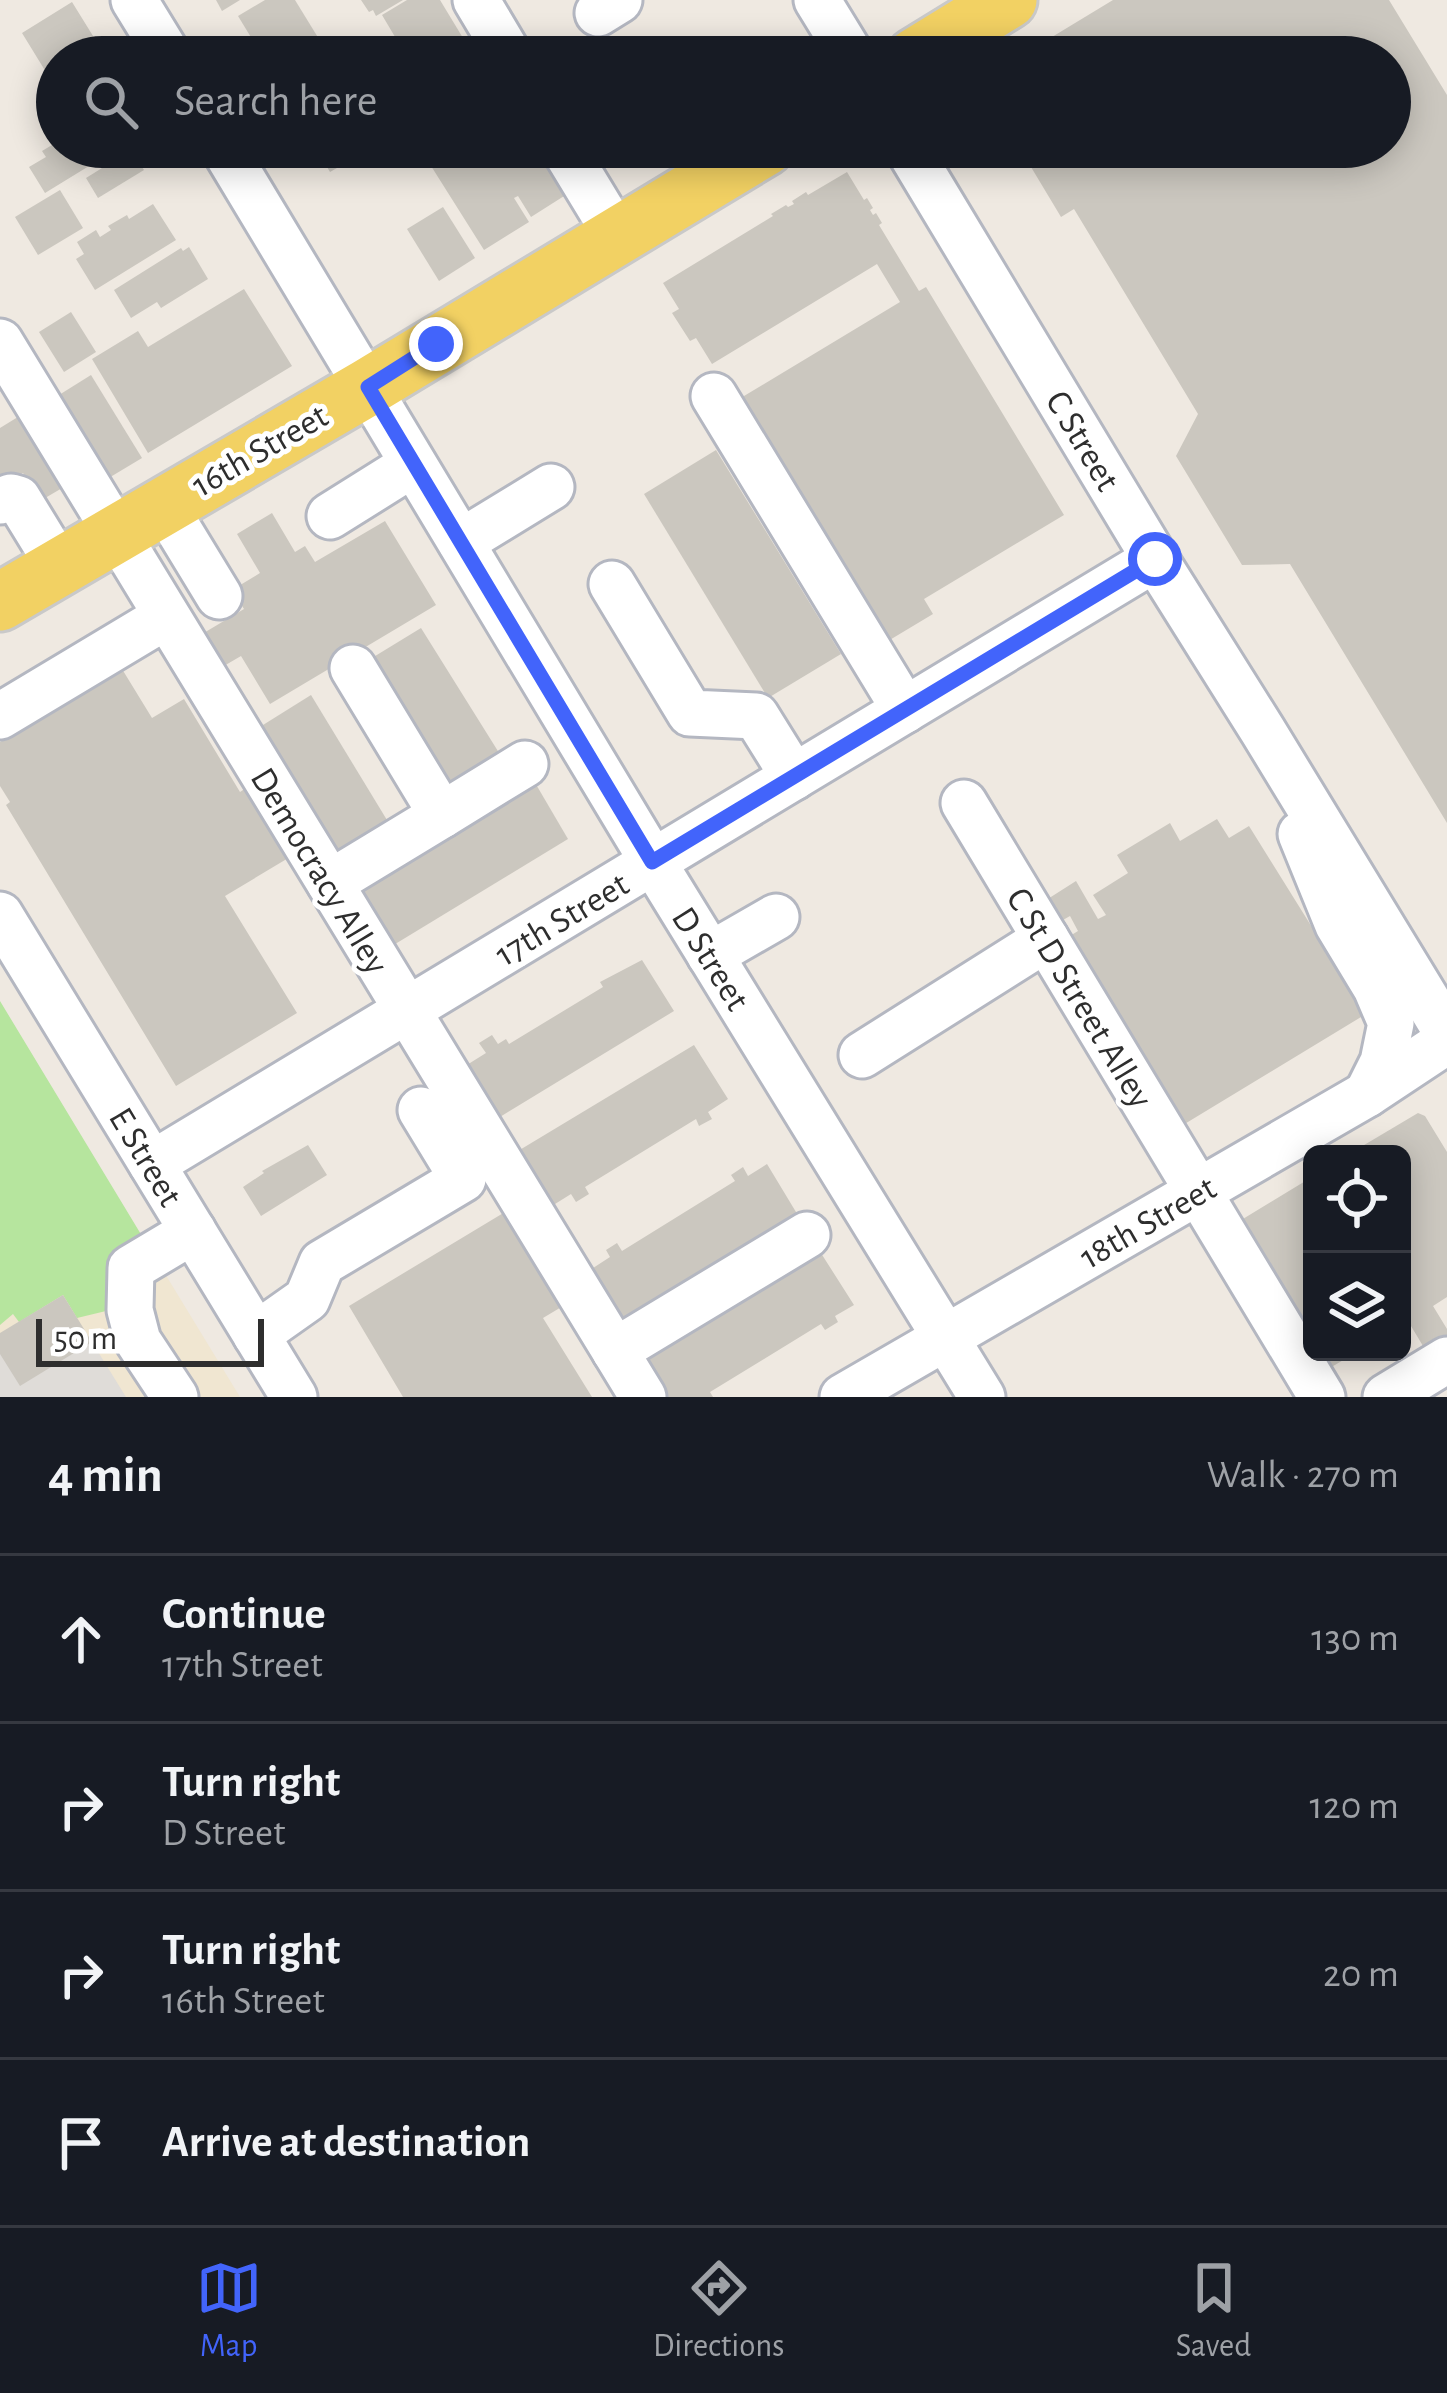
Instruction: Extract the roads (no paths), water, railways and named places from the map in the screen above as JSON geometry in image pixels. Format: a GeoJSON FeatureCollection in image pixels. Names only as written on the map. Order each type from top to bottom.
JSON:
{"type":"FeatureCollection","features":[{"type":"Feature","properties":{"kind":"main road"},"geometry":{"type":"LineString","coordinates":[[949,36],[1008,0]]}},
{"type":"Feature","properties":{"kind":"main road","name":"16th Street"},"geometry":{"type":"LineString","coordinates":[[0,602],[730,168]]}},
{"type":"Feature","properties":{"kind":"street"},"geometry":{"type":"LineString","coordinates":[[134,0],[156,36]]}},
{"type":"Feature","properties":{"kind":"street"},"geometry":{"type":"LineString","coordinates":[[476,0],[497,36]]}},
{"type":"Feature","properties":{"kind":"street"},"geometry":{"type":"LineString","coordinates":[[817,0],[839,36]]}},
{"type":"Feature","properties":{"kind":"street","name":"D Street"},"geometry":{"type":"LineString","coordinates":[[236,168],[652,862],[982,1397]]}},
{"type":"Feature","properties":{"kind":"street"},"geometry":{"type":"LineString","coordinates":[[576,168],[617,236]]}},
{"type":"Feature","properties":{"kind":"street","name":"C Street"},"geometry":{"type":"LineString","coordinates":[[920,168],[1447,1037]]}},
{"type":"Feature","properties":{"kind":"street","name":"Democracy Alley"},"geometry":{"type":"LineString","coordinates":[[0,342],[140,518],[165,616],[643,1397]]}},
{"type":"Feature","properties":{"kind":"street"},"geometry":{"type":"LineString","coordinates":[[714,396],[905,710]]}},
{"type":"Feature","properties":{"kind":"street"},"geometry":{"type":"LineString","coordinates":[[330,516],[413,464]]}},
{"type":"Feature","properties":{"kind":"street"},"geometry":{"type":"LineString","coordinates":[[461,542],[551,487]]}},
{"type":"Feature","properties":{"kind":"street"},"geometry":{"type":"LineString","coordinates":[[0,501],[18,500],[59,566]]}},
{"type":"Feature","properties":{"kind":"street"},"geometry":{"type":"LineString","coordinates":[[140,518],[219,596]]}},
{"type":"Feature","properties":{"kind":"street","name":"17th Street"},"geometry":{"type":"LineString","coordinates":[[152,1165],[1155,559]]}},
{"type":"Feature","properties":{"kind":"street"},"geometry":{"type":"LineString","coordinates":[[612,584],[690,713],[756,716],[794,777]]}},
{"type":"Feature","properties":{"kind":"street"},"geometry":{"type":"LineString","coordinates":[[0,716],[165,616]]}},
{"type":"Feature","properties":{"kind":"street"},"geometry":{"type":"LineString","coordinates":[[353,668],[442,815]]}},
{"type":"Feature","properties":{"kind":"street","name":"C Street"},"geometry":{"type":"LineString","coordinates":[[1263,730],[1338,925],[1391,1023],[1383,1062],[1367,1094]]}},
{"type":"Feature","properties":{"kind":"street"},"geometry":{"type":"LineString","coordinates":[[330,883],[525,764]]}},
{"type":"Feature","properties":{"kind":"street","name":"C St D Street Alley"},"geometry":{"type":"LineString","coordinates":[[964,803],[1322,1397]]}},
{"type":"Feature","properties":{"kind":"street","name":"E Street"},"geometry":{"type":"LineString","coordinates":[[0,915],[294,1397]]}},
{"type":"Feature","properties":{"kind":"street"},"geometry":{"type":"LineString","coordinates":[[710,956],[776,917]]}},
{"type":"Feature","properties":{"kind":"street"},"geometry":{"type":"LineString","coordinates":[[862,1055],[1046,940]]}},
{"type":"Feature","properties":{"kind":"street","name":"18th Street"},"geometry":{"type":"LineString","coordinates":[[843,1397],[1367,1094],[1447,1037]]}},
{"type":"Feature","properties":{"kind":"street"},"geometry":{"type":"LineString","coordinates":[[256,1335],[307,1299],[322,1263],[463,1179],[421,1110]]}},
{"type":"Feature","properties":{"kind":"street"},"geometry":{"type":"LineString","coordinates":[[175,1397],[138,1341],[130,1310],[131,1268],[193,1231]]}},
{"type":"Feature","properties":{"kind":"street"},"geometry":{"type":"LineString","coordinates":[[616,1351],[806,1235]]}},
{"type":"Feature","properties":{"kind":"street"},"geometry":{"type":"LineString","coordinates":[[1386,1397],[1447,1360]]}}]}
